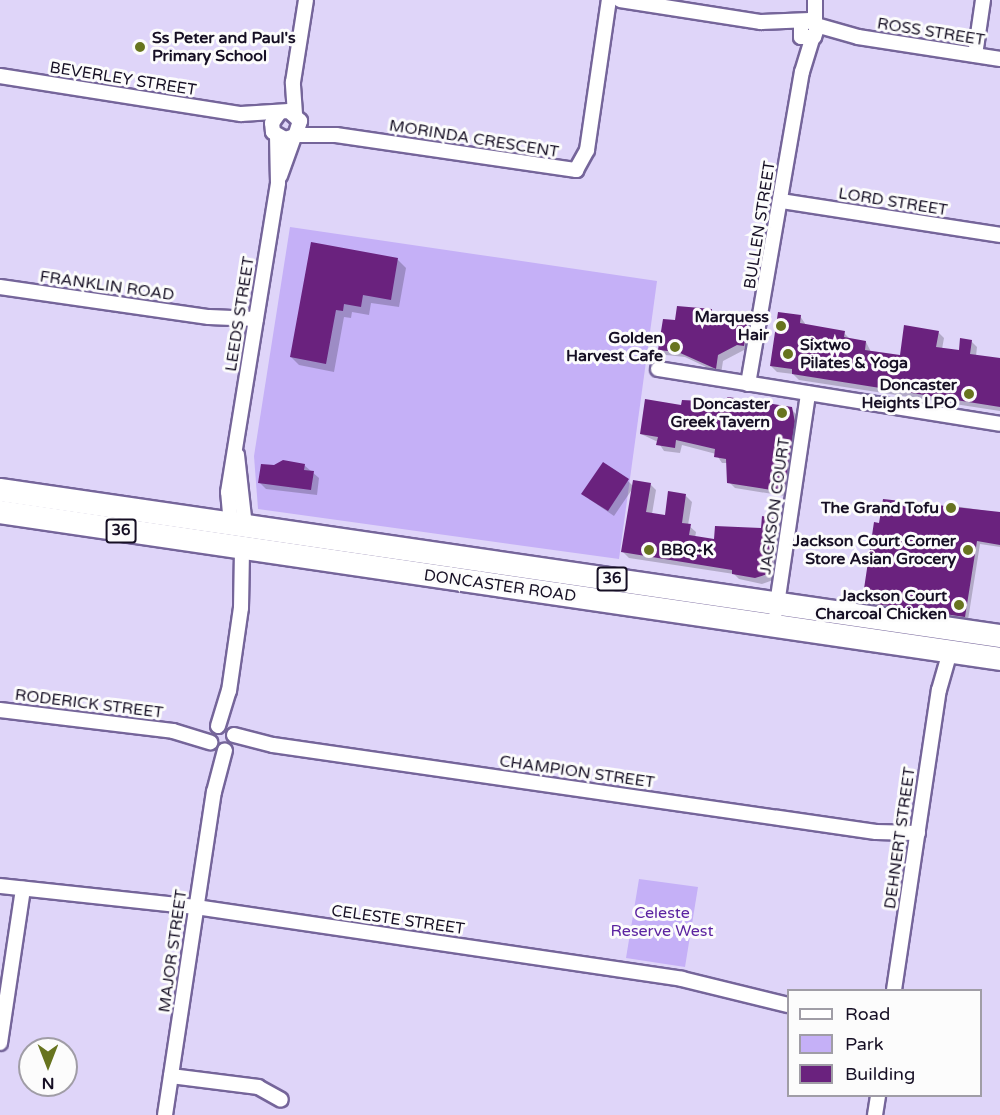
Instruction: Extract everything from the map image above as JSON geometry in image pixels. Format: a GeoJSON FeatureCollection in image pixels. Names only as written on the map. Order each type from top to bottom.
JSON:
{"type":"FeatureCollection","features":[{"type":"Feature","properties":{"kind":"main road","name":"DONCASTER ROAD"},"geometry":{"type":"LineString","coordinates":[[0,490],[238,525],[776,614],[947,652],[1000,659]]}},
{"type":"Feature","properties":{"kind":"main road","name":"DONCASTER ROAD"},"geometry":{"type":"LineString","coordinates":[[0,512],[242,550],[776,614],[995,634]]}},
{"type":"Feature","properties":{"kind":"main road"},"geometry":{"type":"LineString","coordinates":[[238,525],[242,550]]}},
{"type":"Feature","properties":{"kind":"street","name":"LEEDS STREET"},"geometry":{"type":"LineString","coordinates":[[238,525],[237,450],[278,183],[291,122],[293,82],[306,0]]}},
{"type":"Feature","properties":{"kind":"street","name":"MORINDA CRESCENT"},"geometry":{"type":"LineString","coordinates":[[291,122],[336,135],[576,170],[587,150],[609,0]]}},
{"type":"Feature","properties":{"kind":"street","name":"ROSS STREET"},"geometry":{"type":"LineString","coordinates":[[620,0],[1000,59]]}},
{"type":"Feature","properties":{"kind":"street","name":"BULLEN STREET"},"geometry":{"type":"LineString","coordinates":[[748,384],[802,72],[810,0]]}},
{"type":"Feature","properties":{"kind":"street","name":"BULLEN STREET"},"geometry":{"type":"LineString","coordinates":[[808,30],[816,0]]}},
{"type":"Feature","properties":{"kind":"street"},"geometry":{"type":"LineString","coordinates":[[975,55],[983,0]]}},
{"type":"Feature","properties":{"kind":"street","name":"BEVERLEY STREET"},"geometry":{"type":"LineString","coordinates":[[0,76],[291,122]]}},
{"type":"Feature","properties":{"kind":"street","name":"BEVERLEY STREET"},"geometry":{"type":"LineString","coordinates":[[241,114],[274,131],[291,122]]}},
{"type":"Feature","properties":{"kind":"street"},"geometry":{"type":"LineString","coordinates":[[274,131],[291,122]]}},
{"type":"Feature","properties":{"kind":"street","name":"LEEDS STREET"},"geometry":{"type":"LineString","coordinates":[[274,131],[278,183]]}},
{"type":"Feature","properties":{"kind":"street","name":"LORD STREET"},"geometry":{"type":"LineString","coordinates":[[781,201],[1000,235]]}},
{"type":"Feature","properties":{"kind":"street","name":"FRANKLIN ROAD"},"geometry":{"type":"LineString","coordinates":[[0,287],[255,324]]}},
{"type":"Feature","properties":{"kind":"street"},"geometry":{"type":"LineString","coordinates":[[658,369],[1000,424]]}},
{"type":"Feature","properties":{"kind":"street","name":"JACKSON COURT"},"geometry":{"type":"LineString","coordinates":[[776,614],[808,393]]}},
{"type":"Feature","properties":{"kind":"street","name":"MAJOR STREET"},"geometry":{"type":"LineString","coordinates":[[165,1115],[241,608],[242,550]]}},
{"type":"Feature","properties":{"kind":"street"},"geometry":{"type":"LineString","coordinates":[[947,652],[995,634]]}},
{"type":"Feature","properties":{"kind":"street","name":"DEHNERT STREET"},"geometry":{"type":"LineString","coordinates":[[894,989],[939,690],[939,659],[947,652]]}},
{"type":"Feature","properties":{"kind":"street","name":"RODERICK STREET"},"geometry":{"type":"LineString","coordinates":[[0,710],[222,738]]}},
{"type":"Feature","properties":{"kind":"street","name":"CHAMPION STREET"},"geometry":{"type":"LineString","coordinates":[[222,738],[917,837]]}},
{"type":"Feature","properties":{"kind":"street","name":"CELESTE STREET"},"geometry":{"type":"LineString","coordinates":[[0,886],[196,906],[682,979],[787,1005]]}},
{"type":"Feature","properties":{"kind":"street"},"geometry":{"type":"LineString","coordinates":[[0,1043],[23,889]]}},
{"type":"Feature","properties":{"kind":"street"},"geometry":{"type":"LineString","coordinates":[[171,1076],[258,1087],[281,1100]]}},
{"type":"Feature","properties":{"kind":"street"},"geometry":{"type":"LineString","coordinates":[[875,1115],[878,1097]]}},
{"type":"Feature","properties":{"kind":"green space"},"geometry":{"type":"Polygon","coordinates":[[[290,227],[657,281],[619,559],[258,509],[254,456],[290,227]]]}},
{"type":"Feature","properties":{"kind":"green space","name":"Celeste Reserve West"},"geometry":{"type":"Polygon","coordinates":[[[639,879],[698,887],[685,967],[626,958],[639,879]]]}},
{"type":"Feature","properties":{"kind":"building"},"geometry":{"type":"Polygon","coordinates":[[[311,242],[398,258],[391,300],[363,295],[361,307],[344,304],[343,311],[336,310],[326,364],[290,357],[311,242]]]}},
{"type":"Feature","properties":{"kind":"building"},"geometry":{"type":"Polygon","coordinates":[[[677,306],[712,309],[711,318],[747,324],[744,346],[737,345],[718,355],[716,369],[678,352],[658,350],[663,319],[675,320],[677,306]]]}},
{"type":"Feature","properties":{"kind":"building"},"geometry":{"type":"Polygon","coordinates":[[[778,312],[801,315],[800,323],[845,331],[844,337],[866,341],[865,350],[900,355],[904,325],[939,331],[936,347],[959,350],[960,338],[972,340],[970,354],[1000,358],[1000,407],[792,374],[792,369],[770,366],[778,312]]]}},
{"type":"Feature","properties":{"kind":"building"},"geometry":{"type":"Polygon","coordinates":[[[728,397],[792,407],[795,422],[785,487],[778,491],[727,483],[726,459],[714,457],[715,449],[676,440],[675,448],[656,445],[658,437],[640,434],[645,399],[681,405],[682,400],[722,402],[728,397]]]}},
{"type":"Feature","properties":{"kind":"building"},"geometry":{"type":"Polygon","coordinates":[[[283,460],[305,464],[304,470],[314,471],[311,490],[258,483],[261,464],[274,465],[283,460]]]}},
{"type":"Feature","properties":{"kind":"building"},"geometry":{"type":"Polygon","coordinates":[[[603,462],[629,479],[608,511],[581,494],[603,462]]]}},
{"type":"Feature","properties":{"kind":"building"},"geometry":{"type":"Polygon","coordinates":[[[633,480],[651,483],[646,512],[665,515],[668,491],[686,494],[682,523],[691,524],[689,535],[714,539],[715,526],[761,528],[762,516],[778,519],[771,573],[755,578],[732,574],[732,570],[621,552],[633,480]]]}},
{"type":"Feature","properties":{"kind":"building"},"geometry":{"type":"Polygon","coordinates":[[[883,499],[1000,512],[1000,545],[977,541],[965,617],[862,602],[874,522],[879,523],[883,499]]]}},
{"type":"Feature","properties":{"kind":"place","name":"Ss Peter and Paul's Primary School"},"geometry":{"type":"Point","coordinates":[140,47]}},
{"type":"Feature","properties":{"kind":"place","name":"Marquess Hair"},"geometry":{"type":"Point","coordinates":[781,326]}},
{"type":"Feature","properties":{"kind":"place","name":"Golden Harvest Cafe"},"geometry":{"type":"Point","coordinates":[675,347]}},
{"type":"Feature","properties":{"kind":"place","name":"Sixtwo Pilates & Yoga"},"geometry":{"type":"Point","coordinates":[788,354]}},
{"type":"Feature","properties":{"kind":"place","name":"Doncaster Heights LPO"},"geometry":{"type":"Point","coordinates":[969,394]}},
{"type":"Feature","properties":{"kind":"place","name":"Doncaster Greek Tavern"},"geometry":{"type":"Point","coordinates":[782,413]}},
{"type":"Feature","properties":{"kind":"place","name":"The Grand Tofu"},"geometry":{"type":"Point","coordinates":[951,508]}},
{"type":"Feature","properties":{"kind":"place","name":"BBQ-K"},"geometry":{"type":"Point","coordinates":[649,550]}},
{"type":"Feature","properties":{"kind":"place","name":"Jackson Court Corner Store Asian Grocery"},"geometry":{"type":"Point","coordinates":[968,550]}},
{"type":"Feature","properties":{"kind":"place","name":"Jackson Court Charcoal Chicken"},"geometry":{"type":"Point","coordinates":[959,605]}}]}
